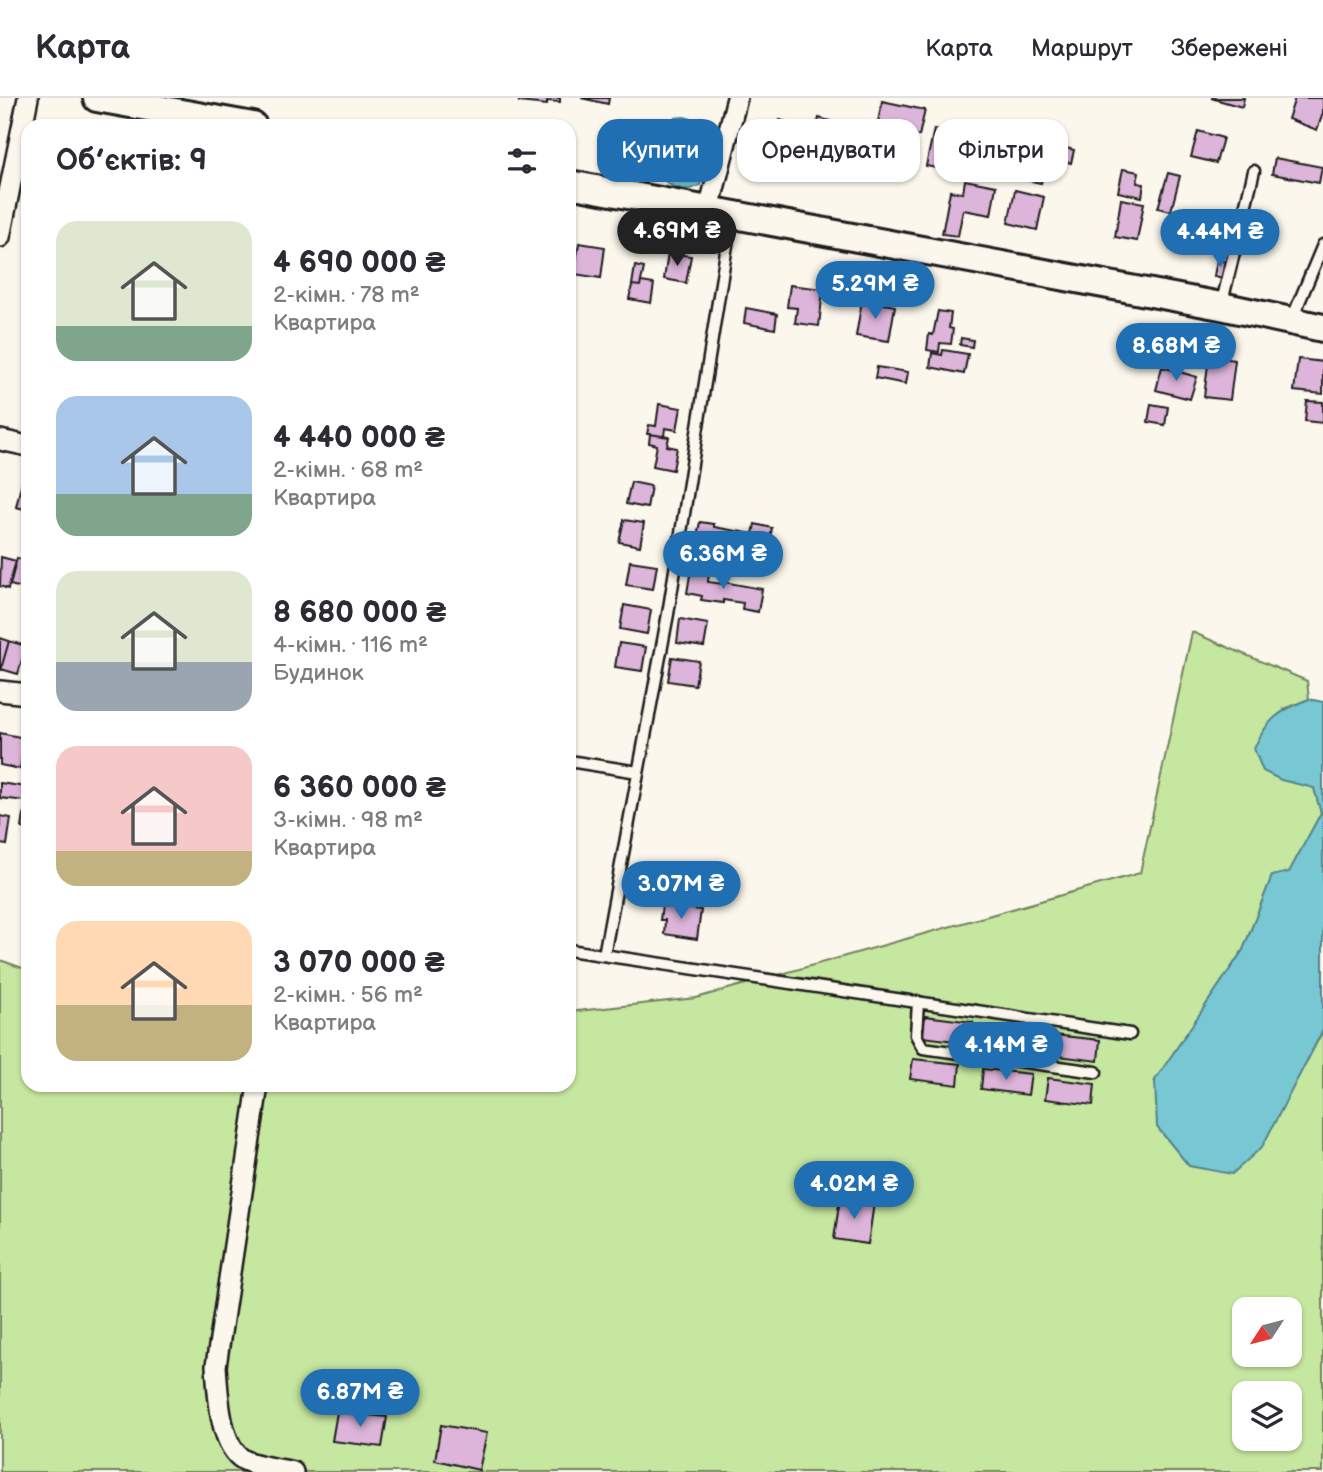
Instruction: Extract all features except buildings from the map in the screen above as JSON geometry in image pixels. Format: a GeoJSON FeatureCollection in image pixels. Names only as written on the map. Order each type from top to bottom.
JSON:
{"type":"FeatureCollection","features":[{"type":"Feature","properties":{"kind":"street"},"geometry":{"type":"LineString","coordinates":[[24,119],[28,98]]}},
{"type":"Feature","properties":{"kind":"street"},"geometry":{"type":"LineString","coordinates":[[97,98],[214,119]]}},
{"type":"Feature","properties":{"kind":"street"},"geometry":{"type":"LineString","coordinates":[[720,211],[737,98]]}},
{"type":"Feature","properties":{"kind":"street"},"geometry":{"type":"LineString","coordinates":[[0,237],[21,133]]}},
{"type":"Feature","properties":{"kind":"street"},"geometry":{"type":"LineString","coordinates":[[576,185],[926,253],[1221,306],[1323,328]]}},
{"type":"Feature","properties":{"kind":"street"},"geometry":{"type":"LineString","coordinates":[[0,440],[21,444]]}},
{"type":"Feature","properties":{"kind":"street"},"geometry":{"type":"LineString","coordinates":[[0,691],[21,693]]}},
{"type":"Feature","properties":{"kind":"street"},"geometry":{"type":"LineString","coordinates":[[257,1092],[216,1366],[219,1406],[223,1425],[235,1450],[244,1460],[293,1472]]}},
{"type":"Feature","properties":{"kind":"lane"},"geometry":{"type":"LineString","coordinates":[[1221,306],[1254,171]]}},
{"type":"Feature","properties":{"kind":"lane"},"geometry":{"type":"LineString","coordinates":[[604,955],[668,614],[720,211]]}},
{"type":"Feature","properties":{"kind":"lane"},"geometry":{"type":"LineString","coordinates":[[1291,323],[1323,245]]}},
{"type":"Feature","properties":{"kind":"lane"},"geometry":{"type":"LineString","coordinates":[[576,762],[638,772]]}},
{"type":"Feature","properties":{"kind":"lane"},"geometry":{"type":"LineString","coordinates":[[576,951],[1130,1034]]}},
{"type":"Feature","properties":{"kind":"lane"},"geometry":{"type":"LineString","coordinates":[[918,1002],[916,1035],[923,1048],[1096,1072]]}},
{"type":"Feature","properties":{"kind":"green space"},"geometry":{"type":"Polygon","coordinates":[[[1192,632],[1307,681],[1309,699],[1284,709],[1321,813],[1289,873],[1272,876],[1243,950],[1155,1081],[1307,1061],[1323,1030],[1323,1472],[0,1472],[0,960],[21,968],[21,1092],[576,1092],[576,1011],[696,998],[1140,873],[1192,632]]]}},
{"type":"Feature","properties":{"kind":"water"},"geometry":{"type":"Polygon","coordinates":[[[701,182],[700,185],[689,189],[667,183],[701,182]]]}},
{"type":"Feature","properties":{"kind":"water"},"geometry":{"type":"Polygon","coordinates":[[[1309,699],[1323,702],[1323,1030],[1262,1147],[1232,1174],[1189,1166],[1157,1127],[1155,1080],[1243,950],[1272,876],[1289,872],[1321,813],[1314,788],[1281,780],[1263,771],[1254,749],[1275,717],[1309,699]]]}}]}
